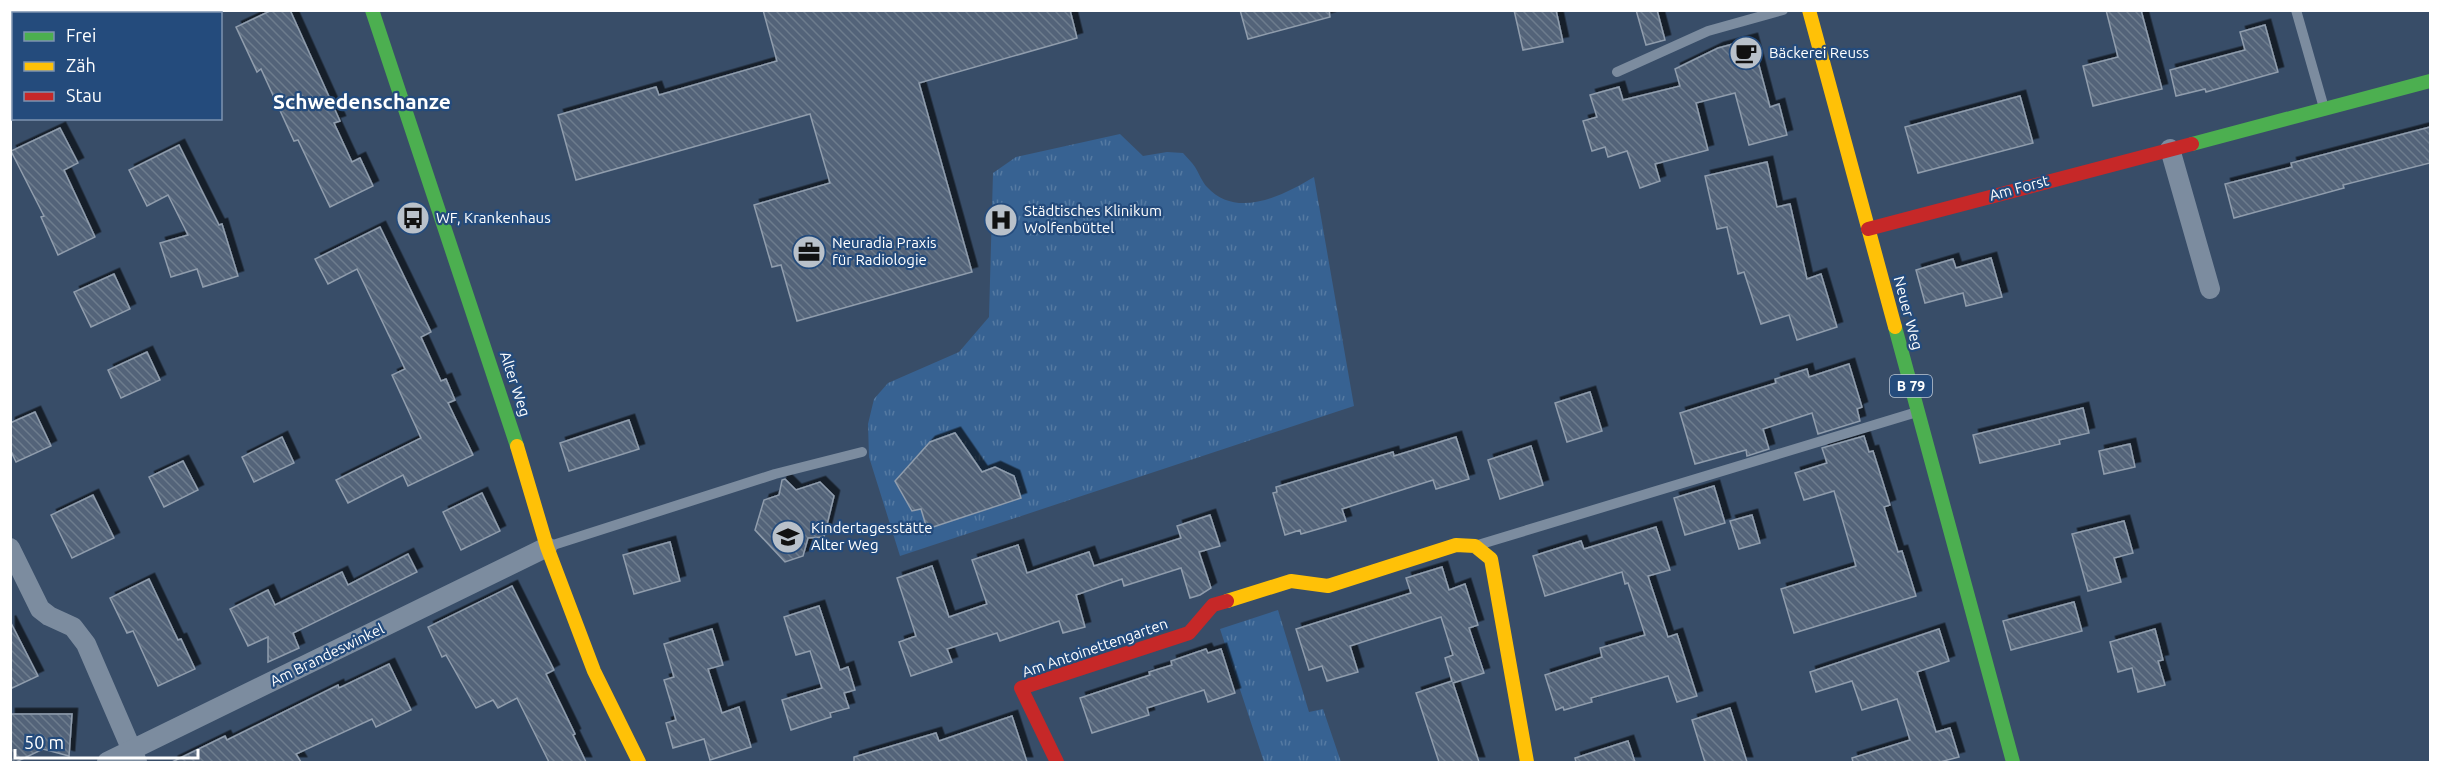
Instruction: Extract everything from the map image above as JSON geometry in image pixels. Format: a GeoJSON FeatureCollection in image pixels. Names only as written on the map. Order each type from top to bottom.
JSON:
{"type":"FeatureCollection","features":[{"type":"Feature","properties":{"kind":"street","name":"Alter Weg"},"geometry":{"type":"LineString","coordinates":[[372,10],[506,410],[547,547],[594,671],[639,762]]}},
{"type":"Feature","properties":{"kind":"street","name":"Neuer Weg"},"geometry":{"type":"LineString","coordinates":[[1809,10],[2013,762]]}},
{"type":"Feature","properties":{"kind":"street","name":"Am Forst"},"geometry":{"type":"LineString","coordinates":[[1868,229],[2430,81]]}},
{"type":"Feature","properties":{"kind":"street"},"geometry":{"type":"LineString","coordinates":[[2170,149],[2210,289]]}},
{"type":"Feature","properties":{"kind":"street","name":"Am Antoinettengarten"},"geometry":{"type":"LineString","coordinates":[[1057,762],[1021,688],[1189,633],[1213,605],[1291,581],[1328,586],[1456,545],[1475,546]]}},
{"type":"Feature","properties":{"kind":"street"},"geometry":{"type":"LineString","coordinates":[[1475,546],[1491,559],[1527,762]]}},
{"type":"Feature","properties":{"kind":"street","name":"Am Brandeswinkel"},"geometry":{"type":"LineString","coordinates":[[107,762],[134,757],[547,547]]}},
{"type":"Feature","properties":{"kind":"street"},"geometry":{"type":"LineString","coordinates":[[10,548],[40,609],[48,616],[73,627],[86,644],[134,757]]}},
{"type":"Feature","properties":{"kind":"lane"},"geometry":{"type":"LineString","coordinates":[[1617,72],[1708,31],[1783,10]]}},
{"type":"Feature","properties":{"kind":"lane"},"geometry":{"type":"LineString","coordinates":[[2296,10],[2324,108]]}},
{"type":"Feature","properties":{"kind":"lane"},"geometry":{"type":"LineString","coordinates":[[1475,546],[1918,411]]}},
{"type":"Feature","properties":{"kind":"lane"},"geometry":{"type":"LineString","coordinates":[[547,547],[775,474],[861,452]]}},
{"type":"Feature","properties":{"kind":"green space"},"geometry":{"type":"Polygon","coordinates":[[[1120,134],[1143,156],[1167,152],[1183,153],[1194,165],[1207,187],[1219,197],[1232,202],[1246,203],[1275,197],[1314,177],[1354,406],[900,556],[869,457],[868,424],[874,399],[888,383],[959,352],[989,317],[993,173],[1016,157],[1120,134]]]}},
{"type":"Feature","properties":{"kind":"green space"},"geometry":{"type":"Polygon","coordinates":[[[1278,610],[1309,712],[1323,709],[1341,762],[1264,762],[1220,629],[1278,610]]]}},
{"type":"Feature","properties":{"kind":"building"},"geometry":{"type":"Polygon","coordinates":[[[272,10],[290,10],[340,121],[334,123],[352,162],[360,158],[373,186],[330,207],[298,140],[294,141],[261,69],[257,72],[236,27],[272,10]]]}},
{"type":"Feature","properties":{"kind":"building"},"geometry":{"type":"Polygon","coordinates":[[[763,10],[1070,10],[1077,38],[919,83],[972,272],[797,321],[781,265],[772,267],[754,205],[830,183],[810,114],[576,180],[558,115],[656,87],[659,95],[777,61],[763,10]]]}},
{"type":"Feature","properties":{"kind":"building"},"geometry":{"type":"Polygon","coordinates":[[[1240,10],[1329,10],[1330,17],[1248,39],[1240,10]]]}},
{"type":"Feature","properties":{"kind":"building"},"geometry":{"type":"Polygon","coordinates":[[[1514,10],[1556,10],[1563,42],[1523,50],[1514,10]]]}},
{"type":"Feature","properties":{"kind":"building"},"geometry":{"type":"Polygon","coordinates":[[[1636,10],[1657,10],[1665,40],[1646,45],[1636,10]]]}},
{"type":"Feature","properties":{"kind":"building"},"geometry":{"type":"Polygon","coordinates":[[[2106,10],[2141,10],[2162,89],[2093,106],[2083,66],[2118,57],[2106,10]]]}},
{"type":"Feature","properties":{"kind":"building"},"geometry":{"type":"Polygon","coordinates":[[[2265,25],[2278,72],[2206,92],[2205,89],[2176,96],[2170,70],[2245,50],[2240,32],[2265,25]]]}},
{"type":"Feature","properties":{"kind":"building"},"geometry":{"type":"Polygon","coordinates":[[[1752,39],[1770,107],[1779,104],[1787,135],[1749,145],[1735,93],[1696,103],[1708,150],[1655,164],[1660,181],[1640,188],[1627,151],[1608,157],[1605,147],[1592,151],[1583,121],[1597,117],[1590,95],[1619,87],[1623,100],[1680,86],[1675,69],[1718,48],[1752,39]]]}},
{"type":"Feature","properties":{"kind":"building"},"geometry":{"type":"Polygon","coordinates":[[[2020,96],[2033,143],[1918,173],[1905,127],[2020,96]]]}},
{"type":"Feature","properties":{"kind":"building"},"geometry":{"type":"Polygon","coordinates":[[[2430,127],[2430,163],[2343,185],[2344,188],[2234,218],[2225,184],[2292,167],[2291,163],[2430,127]]]}},
{"type":"Feature","properties":{"kind":"building"},"geometry":{"type":"Polygon","coordinates":[[[60,128],[78,163],[64,170],[95,237],[58,255],[41,217],[44,216],[11,151],[60,128]]]}},
{"type":"Feature","properties":{"kind":"building"},"geometry":{"type":"Polygon","coordinates":[[[179,145],[219,225],[222,224],[238,276],[203,287],[197,269],[171,277],[160,243],[188,235],[168,195],[147,206],[129,170],[179,145]]]}},
{"type":"Feature","properties":{"kind":"building"},"geometry":{"type":"Polygon","coordinates":[[[1767,162],[1777,207],[1790,204],[1807,279],[1821,274],[1837,327],[1797,340],[1789,315],[1761,324],[1744,272],[1738,274],[1727,227],[1717,229],[1705,176],[1767,162]]]}},
{"type":"Feature","properties":{"kind":"building"},"geometry":{"type":"Polygon","coordinates":[[[380,227],[431,332],[421,337],[441,381],[446,379],[455,400],[448,403],[473,455],[408,486],[403,475],[348,503],[336,480],[421,438],[392,375],[405,369],[357,269],[328,284],[315,259],[380,227]]]}},
{"type":"Feature","properties":{"kind":"building"},"geometry":{"type":"Polygon","coordinates":[[[1991,258],[2002,297],[1966,306],[1963,293],[1925,303],[1916,270],[1953,259],[1956,268],[1991,258]]]}},
{"type":"Feature","properties":{"kind":"building"},"geometry":{"type":"Polygon","coordinates":[[[114,274],[130,309],[91,327],[74,292],[114,274]]]}},
{"type":"Feature","properties":{"kind":"building"},"geometry":{"type":"Polygon","coordinates":[[[147,352],[160,380],[121,398],[108,370],[147,352]]]}},
{"type":"Feature","properties":{"kind":"building"},"geometry":{"type":"Polygon","coordinates":[[[1849,364],[1862,407],[1857,409],[1860,421],[1818,434],[1812,413],[1763,429],[1769,449],[1747,456],[1746,450],[1695,464],[1680,413],[1776,383],[1775,379],[1807,369],[1809,377],[1849,364]]]}},
{"type":"Feature","properties":{"kind":"building"},"geometry":{"type":"Polygon","coordinates":[[[1590,392],[1602,431],[1567,442],[1555,403],[1590,392]]]}},
{"type":"Feature","properties":{"kind":"building"},"geometry":{"type":"Polygon","coordinates":[[[2083,408],[2089,433],[2059,440],[2060,444],[1980,463],[1973,435],[2083,408]]]}},
{"type":"Feature","properties":{"kind":"building"},"geometry":{"type":"Polygon","coordinates":[[[35,412],[51,446],[16,462],[10,449],[10,423],[35,412]]]}},
{"type":"Feature","properties":{"kind":"building"},"geometry":{"type":"Polygon","coordinates":[[[629,420],[639,449],[569,471],[560,443],[629,420]]]}},
{"type":"Feature","properties":{"kind":"building"},"geometry":{"type":"Polygon","coordinates":[[[955,433],[982,472],[995,467],[1014,476],[1021,498],[927,529],[921,509],[912,511],[895,481],[930,442],[955,433]]]}},
{"type":"Feature","properties":{"kind":"building"},"geometry":{"type":"Polygon","coordinates":[[[1864,436],[1869,452],[1873,451],[1890,505],[1884,507],[1898,552],[1902,551],[1916,596],[1794,633],[1781,589],[1856,566],[1834,491],[1804,500],[1795,473],[1827,463],[1822,448],[1864,436]]]}},
{"type":"Feature","properties":{"kind":"building"},"geometry":{"type":"Polygon","coordinates":[[[282,437],[294,463],[254,482],[242,457],[282,437]]]}},
{"type":"Feature","properties":{"kind":"building"},"geometry":{"type":"Polygon","coordinates":[[[1456,437],[1469,479],[1436,489],[1433,480],[1342,509],[1346,521],[1301,534],[1300,530],[1285,535],[1273,493],[1277,492],[1276,487],[1393,452],[1394,456],[1456,437]]]}},
{"type":"Feature","properties":{"kind":"building"},"geometry":{"type":"Polygon","coordinates":[[[2130,444],[2135,467],[2104,474],[2099,451],[2130,444]]]}},
{"type":"Feature","properties":{"kind":"building"},"geometry":{"type":"Polygon","coordinates":[[[1531,446],[1543,485],[1500,499],[1488,460],[1531,446]]]}},
{"type":"Feature","properties":{"kind":"building"},"geometry":{"type":"Polygon","coordinates":[[[183,461],[198,490],[164,507],[149,477],[183,461]]]}},
{"type":"Feature","properties":{"kind":"building"},"geometry":{"type":"Polygon","coordinates":[[[785,479],[796,490],[820,482],[834,496],[824,537],[808,538],[803,556],[785,562],[755,530],[764,500],[779,495],[782,480],[785,479]]]}},
{"type":"Feature","properties":{"kind":"building"},"geometry":{"type":"Polygon","coordinates":[[[1714,486],[1725,523],[1685,535],[1674,498],[1714,486]]]}},
{"type":"Feature","properties":{"kind":"building"},"geometry":{"type":"Polygon","coordinates":[[[482,493],[500,531],[461,550],[443,512],[482,493]]]}},
{"type":"Feature","properties":{"kind":"building"},"geometry":{"type":"Polygon","coordinates":[[[93,495],[114,538],[72,558],[51,515],[93,495]]]}},
{"type":"Feature","properties":{"kind":"building"},"geometry":{"type":"Polygon","coordinates":[[[1210,515],[1220,546],[1199,552],[1211,588],[1200,595],[1190,598],[1181,568],[1124,586],[1122,579],[1076,595],[1085,627],[1063,633],[1059,621],[1000,641],[997,633],[947,649],[952,662],[911,676],[899,642],[916,636],[897,578],[932,566],[949,617],[987,604],[972,560],[1018,545],[1027,573],[1089,552],[1094,566],[1181,538],[1177,526],[1210,515]]]}},
{"type":"Feature","properties":{"kind":"building"},"geometry":{"type":"Polygon","coordinates":[[[1752,515],[1760,543],[1739,549],[1730,521],[1752,515]]]}},
{"type":"Feature","properties":{"kind":"building"},"geometry":{"type":"Polygon","coordinates":[[[2124,521],[2133,553],[2114,558],[2121,582],[2088,591],[2072,534],[2124,521]]]}},
{"type":"Feature","properties":{"kind":"building"},"geometry":{"type":"Polygon","coordinates":[[[1656,527],[1670,570],[1648,576],[1668,637],[1677,634],[1697,696],[1677,702],[1668,676],[1591,698],[1592,702],[1556,710],[1545,675],[1602,657],[1600,648],[1645,635],[1628,583],[1625,584],[1622,572],[1545,596],[1533,556],[1581,541],[1584,549],[1656,527]]]}},
{"type":"Feature","properties":{"kind":"building"},"geometry":{"type":"Polygon","coordinates":[[[670,542],[680,581],[634,594],[623,555],[670,542]]]}},
{"type":"Feature","properties":{"kind":"building"},"geometry":{"type":"Polygon","coordinates":[[[408,554],[417,572],[293,633],[299,648],[268,662],[268,637],[248,646],[230,609],[268,590],[275,605],[342,572],[348,585],[408,554]]]}},
{"type":"Feature","properties":{"kind":"building"},"geometry":{"type":"Polygon","coordinates":[[[1442,567],[1449,590],[1465,584],[1478,625],[1469,628],[1484,673],[1453,683],[1479,762],[1439,762],[1416,693],[1452,681],[1445,658],[1453,655],[1441,617],[1350,646],[1358,672],[1327,681],[1322,666],[1309,670],[1296,629],[1411,593],[1406,578],[1442,567]]]}},
{"type":"Feature","properties":{"kind":"building"},"geometry":{"type":"Polygon","coordinates":[[[149,579],[178,640],[181,639],[195,669],[158,686],[133,631],[127,633],[110,598],[149,579]]]}},
{"type":"Feature","properties":{"kind":"building"},"geometry":{"type":"Polygon","coordinates":[[[512,586],[554,670],[546,674],[586,762],[549,762],[517,698],[498,708],[493,700],[476,708],[446,655],[442,657],[428,627],[512,586]]]}},
{"type":"Feature","properties":{"kind":"building"},"geometry":{"type":"Polygon","coordinates":[[[2074,602],[2082,631],[2011,650],[2003,621],[2074,602]]]}},
{"type":"Feature","properties":{"kind":"building"},"geometry":{"type":"Polygon","coordinates":[[[819,606],[840,670],[848,667],[855,690],[844,693],[849,708],[830,713],[831,717],[791,730],[782,700],[822,688],[810,651],[796,655],[784,617],[819,606]]]}},
{"type":"Feature","properties":{"kind":"building"},"geometry":{"type":"Polygon","coordinates":[[[10,621],[38,676],[10,689],[10,621]]]}},
{"type":"Feature","properties":{"kind":"building"},"geometry":{"type":"Polygon","coordinates":[[[712,629],[723,665],[708,669],[722,713],[739,707],[751,747],[710,760],[704,739],[673,748],[666,723],[676,720],[664,680],[674,677],[664,644],[712,629]]]}},
{"type":"Feature","properties":{"kind":"building"},"geometry":{"type":"Polygon","coordinates":[[[1939,629],[1949,661],[1917,672],[1936,732],[1950,728],[1959,757],[1940,762],[1853,762],[1852,758],[1910,740],[1897,699],[1862,710],[1852,681],[1816,692],[1810,672],[1939,629]]]}},
{"type":"Feature","properties":{"kind":"building"},"geometry":{"type":"Polygon","coordinates":[[[2155,629],[2163,660],[2158,661],[2165,685],[2138,692],[2132,668],[2118,672],[2110,642],[2155,629]]]}},
{"type":"Feature","properties":{"kind":"building"},"geometry":{"type":"Polygon","coordinates":[[[1206,649],[1208,653],[1221,649],[1235,693],[1208,702],[1204,690],[1147,708],[1149,715],[1092,733],[1080,698],[1150,675],[1149,672],[1172,665],[1171,661],[1206,649]]]}},
{"type":"Feature","properties":{"kind":"building"},"geometry":{"type":"Polygon","coordinates":[[[389,664],[411,710],[376,727],[372,719],[296,754],[301,762],[172,762],[225,736],[227,740],[338,685],[339,688],[389,664]]]}},
{"type":"Feature","properties":{"kind":"building"},"geometry":{"type":"Polygon","coordinates":[[[1730,708],[1747,762],[1705,762],[1692,720],[1730,708]]]}},
{"type":"Feature","properties":{"kind":"building"},"geometry":{"type":"Polygon","coordinates":[[[10,714],[72,714],[69,756],[43,749],[16,762],[10,762],[10,714]]]}},
{"type":"Feature","properties":{"kind":"building"},"geometry":{"type":"Polygon","coordinates":[[[1012,716],[1027,762],[854,762],[854,757],[936,733],[939,741],[1012,716]]]}},
{"type":"Feature","properties":{"kind":"building"},"geometry":{"type":"Polygon","coordinates":[[[1628,741],[1635,762],[1576,762],[1575,758],[1628,741]]]}},
{"type":"Feature","properties":{"kind":"traffic: fast"},"geometry":{"type":"LineString","coordinates":[[372,10],[517,446]]}},
{"type":"Feature","properties":{"kind":"traffic: fast"},"geometry":{"type":"LineString","coordinates":[[2192,144],[2430,81]]}},
{"type":"Feature","properties":{"kind":"traffic: fast"},"geometry":{"type":"LineString","coordinates":[[1895,327],[2013,762]]}},
{"type":"Feature","properties":{"kind":"traffic: slow"},"geometry":{"type":"LineString","coordinates":[[1809,10],[1895,327]]}},
{"type":"Feature","properties":{"kind":"traffic: slow"},"geometry":{"type":"LineString","coordinates":[[517,446],[547,547],[594,671],[639,762]]}},
{"type":"Feature","properties":{"kind":"traffic: slow"},"geometry":{"type":"LineString","coordinates":[[1227,601],[1291,581],[1328,586],[1456,545],[1475,546],[1491,559],[1527,762]]}},
{"type":"Feature","properties":{"kind":"traffic: jam"},"geometry":{"type":"LineString","coordinates":[[1868,229],[2192,144]]}},
{"type":"Feature","properties":{"kind":"traffic: jam"},"geometry":{"type":"LineString","coordinates":[[1057,762],[1021,688],[1189,633],[1213,605],[1227,601]]}},
{"type":"Feature","properties":{"kind":"place","name":"Bäckerei Reuss"},"geometry":{"type":"Point","coordinates":[1746,53]}},
{"type":"Feature","properties":{"kind":"place","name":"WF, Krankenhaus"},"geometry":{"type":"Point","coordinates":[413,218]}},
{"type":"Feature","properties":{"kind":"place","name":"Städtisches Klinikum Wolfenbüttel"},"geometry":{"type":"Point","coordinates":[1001,220]}},
{"type":"Feature","properties":{"kind":"place","name":"Neuradia Praxis für Radiologie"},"geometry":{"type":"Point","coordinates":[809,252]}},
{"type":"Feature","properties":{"kind":"place","name":"Kindertagesstätte Alter Weg"},"geometry":{"type":"Point","coordinates":[788,537]}},
{"type":"Feature","properties":{"kind":"district","name":"Schwedenschanze"},"geometry":{"type":"Point","coordinates":[362,102]}}]}
